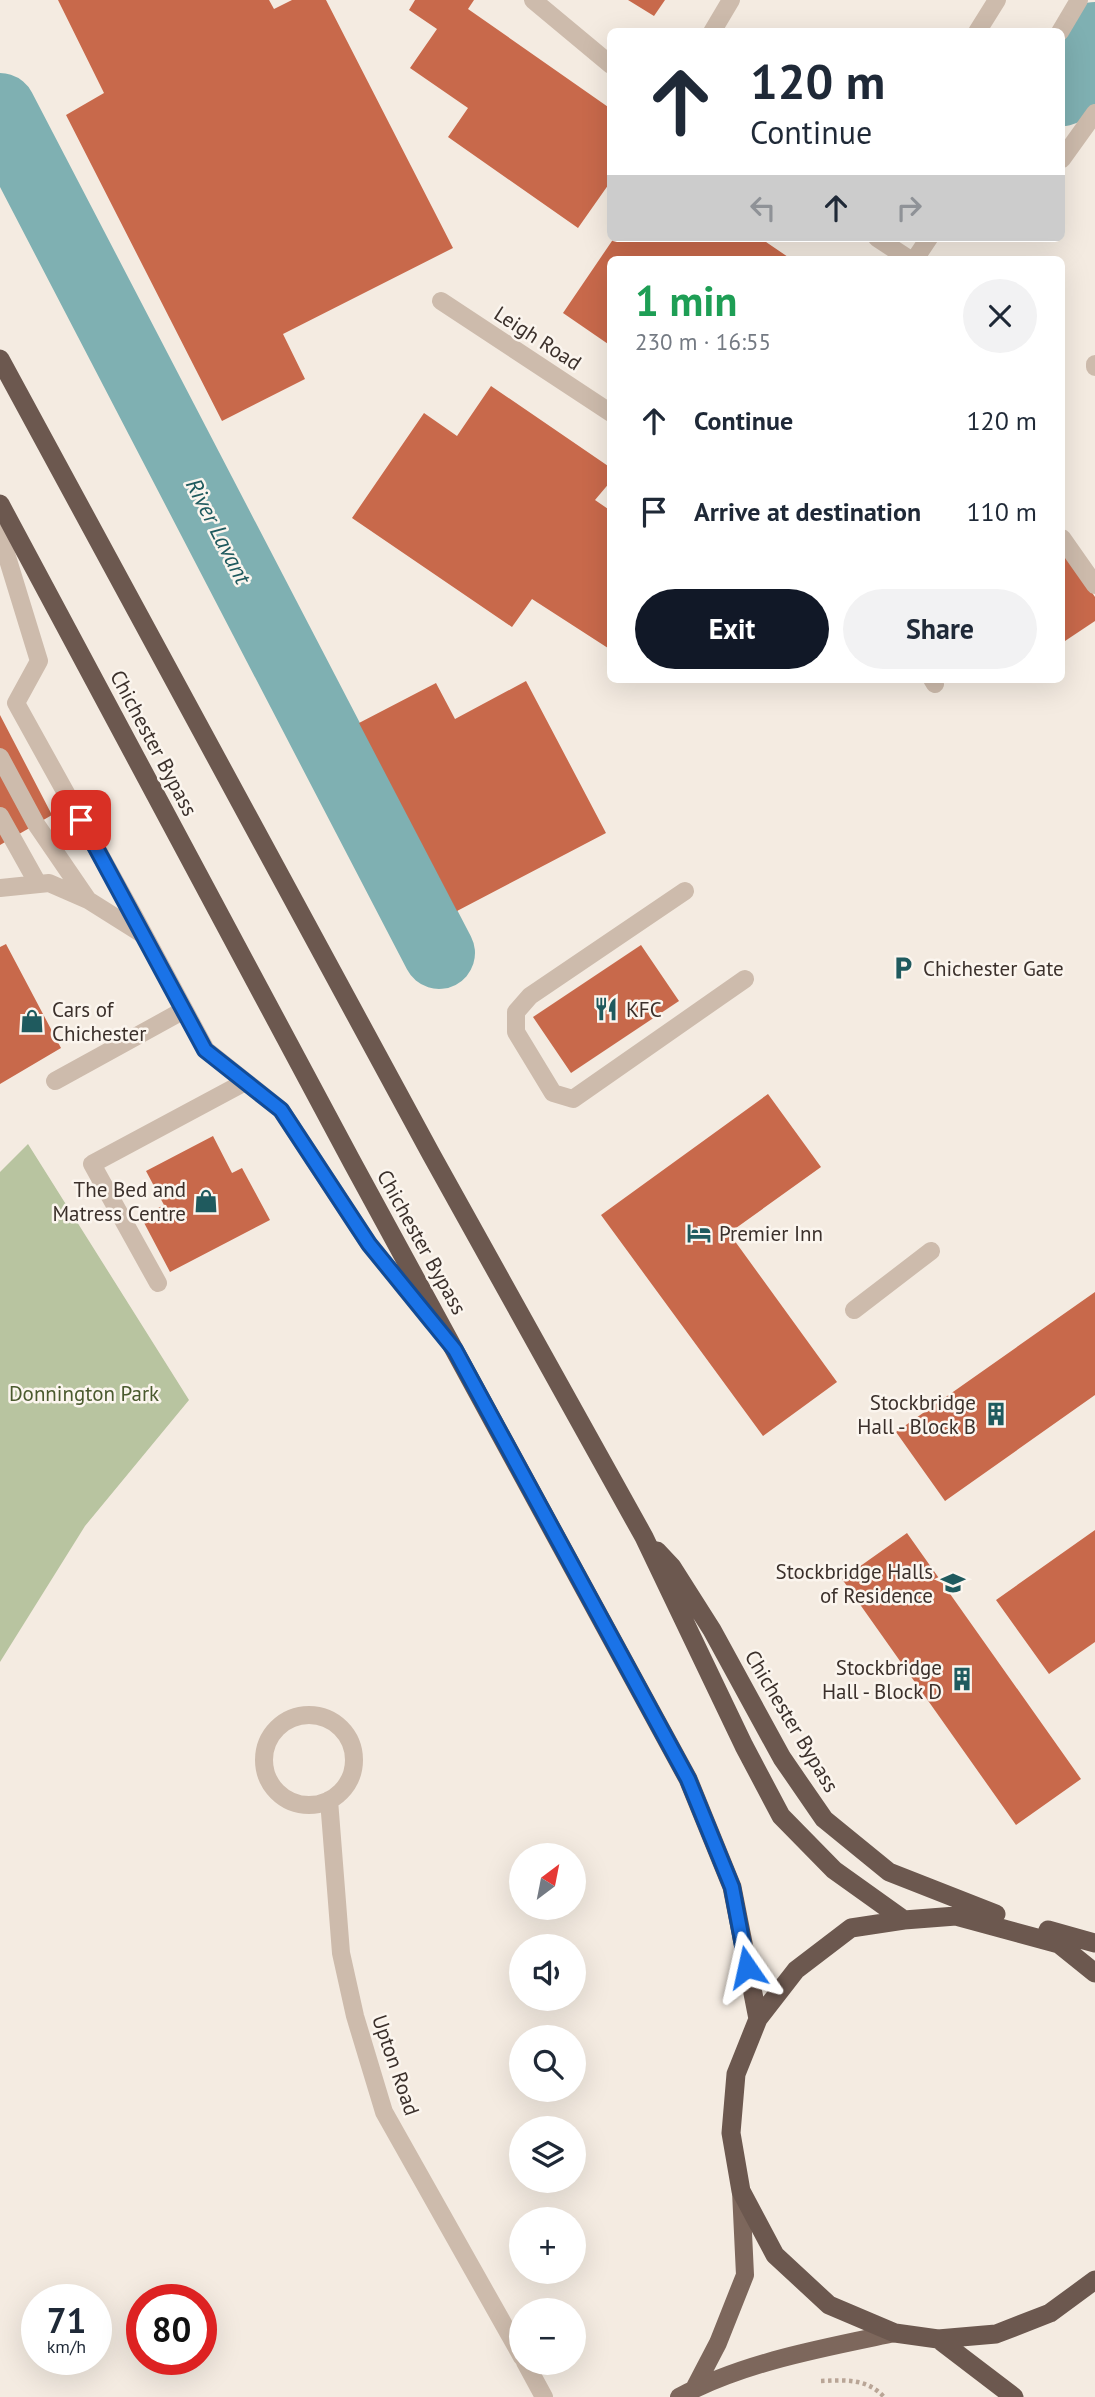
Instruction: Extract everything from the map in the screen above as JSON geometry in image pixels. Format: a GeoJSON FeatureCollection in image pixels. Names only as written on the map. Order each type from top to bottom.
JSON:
{"type":"FeatureCollection","features":[{"type":"Feature","properties":{"kind":"highway","name":"Chichester Bypass"},"geometry":{"type":"LineString","coordinates":[[0,359],[425,1142],[644,1537],[744,1746],[781,1816],[834,1870],[904,1920]]}},
{"type":"Feature","properties":{"kind":"highway","name":"Chichester Bypass"},"geometry":{"type":"LineString","coordinates":[[0,504],[688,1779],[732,1887],[758,2020]]}},
{"type":"Feature","properties":{"kind":"highway","name":"Chichester Bypass"},"geometry":{"type":"LineString","coordinates":[[644,1537],[672,1567],[712,1630],[782,1758],[824,1819],[889,1871],[975,1907],[1095,1945]]}},
{"type":"Feature","properties":{"kind":"highway"},"geometry":{"type":"LineString","coordinates":[[1095,1973],[1059,1944],[956,1916],[851,1928],[796,1970],[758,2020],[736,2074],[731,2133],[741,2191],[775,2255],[829,2305],[895,2333],[938,2340],[996,2334],[1050,2313],[1095,2280]]}},
{"type":"Feature","properties":{"kind":"highway"},"geometry":{"type":"LineString","coordinates":[[938,2340],[1013,2397]]}},
{"type":"Feature","properties":{"kind":"main road"},"geometry":{"type":"LineString","coordinates":[[1059,1944],[1095,1945]]}},
{"type":"Feature","properties":{"kind":"main road"},"geometry":{"type":"LineString","coordinates":[[687,2393],[718,2343],[745,2275],[741,2191]]}},
{"type":"Feature","properties":{"kind":"main road"},"geometry":{"type":"LineString","coordinates":[[687,2393],[793,2354],[895,2333]]}},
{"type":"Feature","properties":{"kind":"street"},"geometry":{"type":"LineString","coordinates":[[533,0],[607,62]]}},
{"type":"Feature","properties":{"kind":"street"},"geometry":{"type":"LineString","coordinates":[[714,28],[732,0]]}},
{"type":"Feature","properties":{"kind":"street"},"geometry":{"type":"LineString","coordinates":[[980,28],[997,0]]}},
{"type":"Feature","properties":{"kind":"street"},"geometry":{"type":"LineString","coordinates":[[1062,28],[1079,0]]}},
{"type":"Feature","properties":{"kind":"street"},"geometry":{"type":"LineString","coordinates":[[1065,155],[1095,113]]}},
{"type":"Feature","properties":{"kind":"street"},"geometry":{"type":"LineString","coordinates":[[884,242],[907,256]]}},
{"type":"Feature","properties":{"kind":"street"},"geometry":{"type":"LineString","coordinates":[[914,256],[926,242]]}},
{"type":"Feature","properties":{"kind":"street","name":"Leigh Road"},"geometry":{"type":"LineString","coordinates":[[441,301],[607,410]]}},
{"type":"Feature","properties":{"kind":"street"},"geometry":{"type":"LineString","coordinates":[[0,534],[38,661],[16,703],[0,712]]}},
{"type":"Feature","properties":{"kind":"street"},"geometry":{"type":"LineString","coordinates":[[1065,542],[1095,585]]}},
{"type":"Feature","properties":{"kind":"street"},"geometry":{"type":"LineString","coordinates":[[16,703],[205,1050],[281,1110],[369,1244],[455,1350]]}},
{"type":"Feature","properties":{"kind":"street"},"geometry":{"type":"LineString","coordinates":[[0,757],[36,824],[88,900]]}},
{"type":"Feature","properties":{"kind":"street"},"geometry":{"type":"LineString","coordinates":[[0,816],[38,884]]}},
{"type":"Feature","properties":{"kind":"street"},"geometry":{"type":"LineString","coordinates":[[0,888],[50,883],[88,900],[145,936]]}},
{"type":"Feature","properties":{"kind":"street"},"geometry":{"type":"LineString","coordinates":[[685,891],[530,996],[516,1012],[516,1032],[553,1093],[573,1099],[745,979]]}},
{"type":"Feature","properties":{"kind":"street"},"geometry":{"type":"LineString","coordinates":[[55,1081],[184,1010]]}},
{"type":"Feature","properties":{"kind":"street"},"geometry":{"type":"LineString","coordinates":[[158,1283],[92,1164],[245,1082]]}},
{"type":"Feature","properties":{"kind":"street"},"geometry":{"type":"LineString","coordinates":[[854,1310],[931,1251]]}},
{"type":"Feature","properties":{"kind":"street"},"geometry":{"type":"LineString","coordinates":[[316,1714],[341,1728],[349,1739],[354,1753],[354,1767],[341,1792],[329,1800],[314,1805],[298,1804],[284,1797],[272,1786],[265,1773],[263,1757],[267,1742],[275,1729],[288,1720],[301,1715],[316,1714]]}},
{"type":"Feature","properties":{"kind":"street","name":"Upton Road"},"geometry":{"type":"LineString","coordinates":[[329,1800],[341,1953],[355,2016],[384,2112],[509,2334]]}},
{"type":"Feature","properties":{"kind":"street"},"geometry":{"type":"LineString","coordinates":[[532,2375],[544,2397]]}},
{"type":"Feature","properties":{"kind":"path"},"geometry":{"type":"LineString","coordinates":[[793,2354],[810,2382],[852,2379],[876,2389],[884,2397]]}},
{"type":"Feature","properties":{"kind":"green space","name":"Donnington Park"},"geometry":{"type":"Polygon","coordinates":[[[28,1144],[189,1400],[85,1526],[0,1662],[0,1172],[28,1144]]]}},
{"type":"Feature","properties":{"kind":"building"},"geometry":{"type":"Polygon","coordinates":[[[58,0],[269,0],[274,9],[292,0],[326,0],[453,248],[283,334],[305,379],[222,421],[66,115],[104,93],[58,0]]]}},
{"type":"Feature","properties":{"kind":"building"},"geometry":{"type":"Polygon","coordinates":[[[415,0],[474,0],[468,9],[607,106],[607,187],[578,228],[448,137],[468,108],[410,68],[437,29],[409,10],[415,0]]]}},
{"type":"Feature","properties":{"kind":"building"},"geometry":{"type":"Polygon","coordinates":[[[628,0],[665,0],[654,16],[628,0]]]}},
{"type":"Feature","properties":{"kind":"building"},"geometry":{"type":"Polygon","coordinates":[[[611,242],[766,242],[787,256],[607,256],[607,343],[563,313],[611,242]]]}},
{"type":"Feature","properties":{"kind":"building"},"geometry":{"type":"Polygon","coordinates":[[[491,386],[607,465],[607,486],[595,500],[607,508],[607,647],[532,599],[512,627],[352,518],[424,413],[457,436],[491,386]]]}},
{"type":"Feature","properties":{"kind":"building"},"geometry":{"type":"Polygon","coordinates":[[[1065,553],[1095,597],[1095,621],[1065,641],[1065,553]]]}},
{"type":"Feature","properties":{"kind":"building"},"geometry":{"type":"Polygon","coordinates":[[[526,681],[606,833],[457,911],[359,723],[436,683],[455,719],[526,681]]]}},
{"type":"Feature","properties":{"kind":"building"},"geometry":{"type":"Polygon","coordinates":[[[0,715],[52,815],[0,845],[0,715]]]}},
{"type":"Feature","properties":{"kind":"building"},"geometry":{"type":"Polygon","coordinates":[[[6,944],[61,1048],[0,1084],[0,947],[6,944]]]}},
{"type":"Feature","properties":{"kind":"building","name":"KFC"},"geometry":{"type":"Polygon","coordinates":[[[641,945],[679,1001],[571,1073],[533,1017],[641,945]]]}},
{"type":"Feature","properties":{"kind":"building"},"geometry":{"type":"Polygon","coordinates":[[[768,1094],[821,1167],[729,1233],[837,1382],[763,1436],[601,1215],[768,1094]]]}},
{"type":"Feature","properties":{"kind":"building"},"geometry":{"type":"Polygon","coordinates":[[[213,1136],[232,1173],[242,1168],[270,1220],[170,1272],[141,1217],[164,1205],[146,1171],[213,1136]]]}},
{"type":"Feature","properties":{"kind":"building","name":"Stockbridge Hall - Block B"},"geometry":{"type":"Polygon","coordinates":[[[1095,1292],[1095,1395],[945,1501],[896,1432],[1095,1292]]]}},
{"type":"Feature","properties":{"kind":"building"},"geometry":{"type":"Polygon","coordinates":[[[1095,1530],[1095,1642],[1049,1674],[996,1600],[1095,1530]]]}},
{"type":"Feature","properties":{"kind":"building","name":"Stockbridge Hall - Block D"},"geometry":{"type":"Polygon","coordinates":[[[907,1533],[1081,1779],[1016,1825],[842,1579],[907,1533]]]}},
{"type":"Feature","properties":{"kind":"waterway","name":"River Lavant"},"geometry":{"type":"LineString","coordinates":[[1065,85],[1095,38]]}},
{"type":"Feature","properties":{"kind":"waterway","name":"River Lavant"},"geometry":{"type":"LineString","coordinates":[[0,109],[439,953]]}},
{"type":"Feature","properties":{"kind":"place","name":"Chichester Gate"},"geometry":{"type":"Point","coordinates":[903,968]}},
{"type":"Feature","properties":{"kind":"place","name":"KFC"},"geometry":{"type":"Point","coordinates":[606,1009]}},
{"type":"Feature","properties":{"kind":"place","name":"Cars of Chichester"},"geometry":{"type":"Point","coordinates":[32,1021]}},
{"type":"Feature","properties":{"kind":"place","name":"The Bed and Matress Centre"},"geometry":{"type":"Point","coordinates":[206,1201]}},
{"type":"Feature","properties":{"kind":"place","name":"Premier Inn"},"geometry":{"type":"Point","coordinates":[699,1233]}},
{"type":"Feature","properties":{"kind":"place","name":"Stockbridge Hall - Block B"},"geometry":{"type":"Point","coordinates":[996,1414]}},
{"type":"Feature","properties":{"kind":"place","name":"Stockbridge Halls of Residence"},"geometry":{"type":"Point","coordinates":[953,1583]}},
{"type":"Feature","properties":{"kind":"place","name":"Stockbridge Hall - Block D"},"geometry":{"type":"Point","coordinates":[962,1679]}},
{"type":"Feature","properties":{"kind":"route"},"geometry":{"type":"LineString","coordinates":[[81,820],[205,1050],[281,1110],[369,1244],[455,1350],[688,1779],[732,1887],[747,1967]]}}]}
